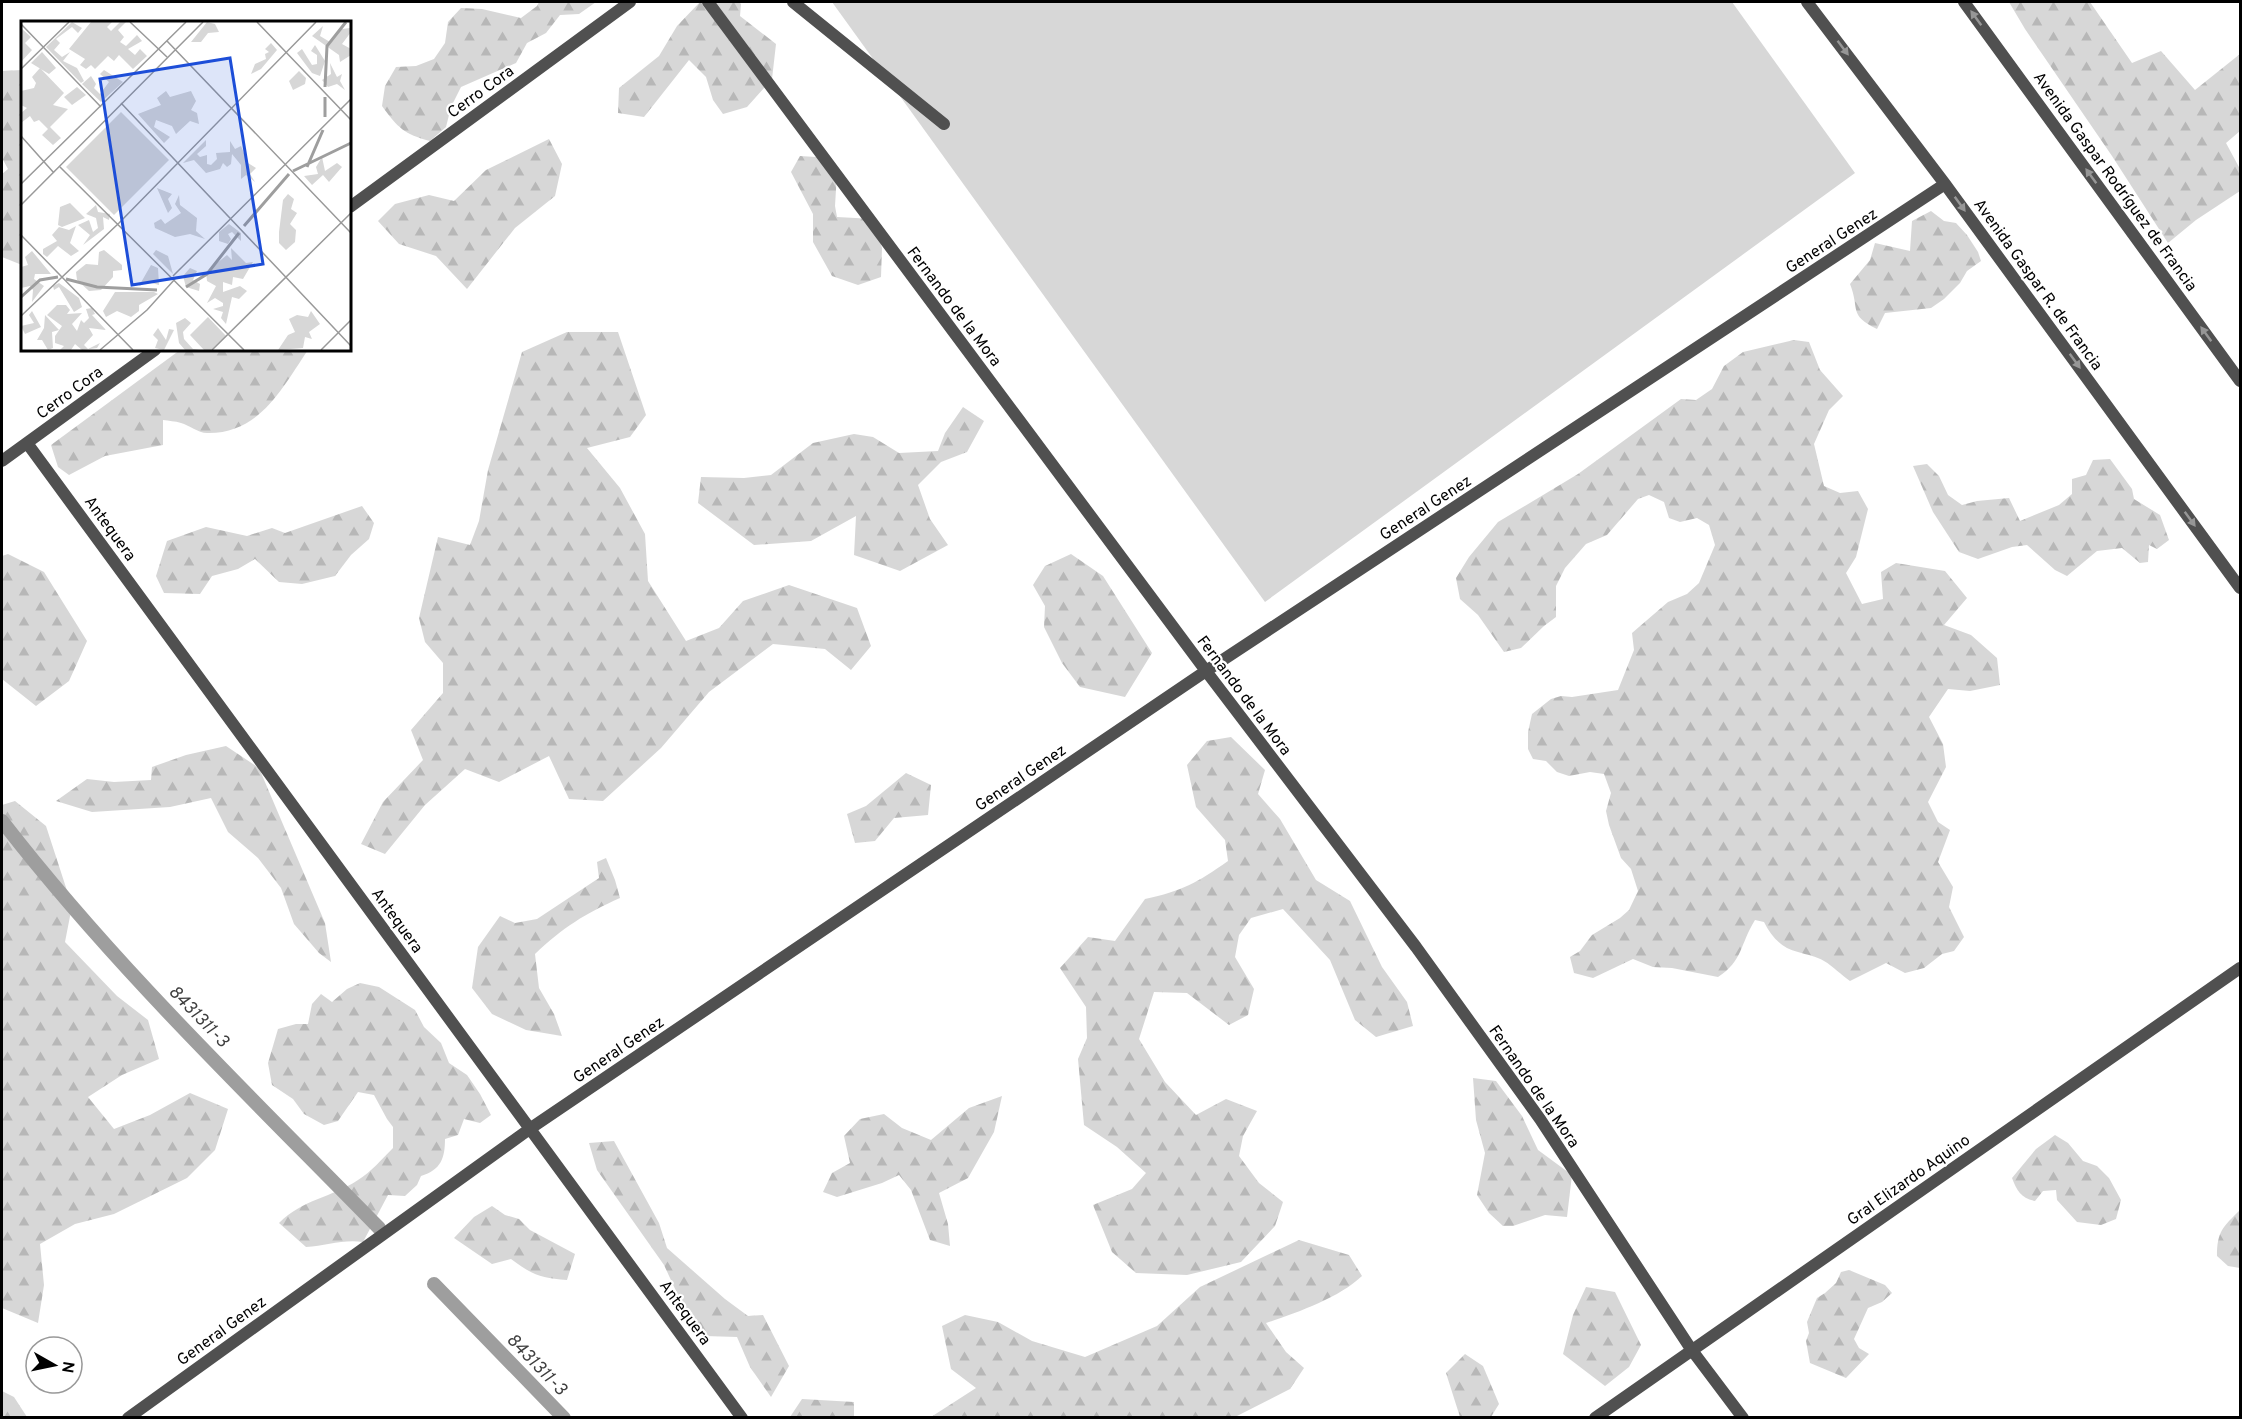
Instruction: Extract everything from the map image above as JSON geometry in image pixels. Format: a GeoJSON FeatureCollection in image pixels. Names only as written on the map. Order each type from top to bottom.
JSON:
{"type":"FeatureCollection","features":[{"type":"Feature","properties":{"kind":"street","name":"Cerro Cora"},"geometry":{"type":"LineString","coordinates":[[351,206],[630,2]]}},
{"type":"Feature","properties":{"kind":"street","name":"Fernando de la Mora"},"geometry":{"type":"LineString","coordinates":[[708,2],[1206,671],[1416,947],[1540,1119],[1691,1349],[1743,1418]]}},
{"type":"Feature","properties":{"kind":"street"},"geometry":{"type":"LineString","coordinates":[[793,2],[944,124]]}},
{"type":"Feature","properties":{"kind":"street","name":"Avenida Gaspar R. de Francia"},"geometry":{"type":"LineString","coordinates":[[1807,2],[1945,184],[2241,588]]}},
{"type":"Feature","properties":{"kind":"street","name":"Avenida Gaspar Rodríguez de Francia"},"geometry":{"type":"LineString","coordinates":[[1964,2],[2241,381]]}},
{"type":"Feature","properties":{"kind":"street","name":"General Genez"},"geometry":{"type":"LineString","coordinates":[[128,1418],[531,1128],[1206,671],[1945,184]]}},
{"type":"Feature","properties":{"kind":"street","name":"Cerro Cora"},"geometry":{"type":"LineString","coordinates":[[2,460],[153,351]]}},
{"type":"Feature","properties":{"kind":"street","name":"Antequera"},"geometry":{"type":"LineString","coordinates":[[27,443],[742,1418]]}},
{"type":"Feature","properties":{"kind":"street","name":"Gral Elizardo Aquino"},"geometry":{"type":"LineString","coordinates":[[1595,1418],[2241,968]]}},
{"type":"Feature","properties":{"kind":"green space"},"geometry":{"type":"Polygon","coordinates":[[[539,2],[596,2],[579,14],[560,15],[546,33],[527,43],[516,63],[461,87],[451,107],[446,127],[430,141],[402,129],[382,106],[385,86],[396,67],[416,66],[434,59],[445,43],[448,22],[461,8],[482,9],[521,18],[539,2]]]}},
{"type":"Feature","properties":{"kind":"green space"},"geometry":{"type":"Polygon","coordinates":[[[700,2],[739,2],[741,4],[740,16],[776,44],[772,79],[747,107],[723,114],[713,100],[706,77],[689,60],[644,117],[618,113],[619,88],[659,56],[677,26],[700,2]]]}},
{"type":"Feature","properties":{"kind":"green space"},"geometry":{"type":"Polygon","coordinates":[[[832,2],[1732,2],[1855,173],[1265,602],[832,2]]]}},
{"type":"Feature","properties":{"kind":"green space"},"geometry":{"type":"Polygon","coordinates":[[[2009,2],[2090,2],[2132,63],[2161,51],[2195,90],[2240,54],[2240,131],[2226,143],[2240,169],[2240,191],[2196,220],[2168,243],[2009,2]]]}},
{"type":"Feature","properties":{"kind":"green space"},"geometry":{"type":"Polygon","coordinates":[[[21,70],[21,265],[2,257],[2,174],[8,169],[2,158],[2,71],[21,70]]]}},
{"type":"Feature","properties":{"kind":"green space"},"geometry":{"type":"Polygon","coordinates":[[[549,139],[562,164],[555,196],[515,228],[467,289],[436,256],[399,244],[378,221],[395,204],[429,195],[454,201],[486,170],[549,139]]]}},
{"type":"Feature","properties":{"kind":"green space"},"geometry":{"type":"Polygon","coordinates":[[[800,156],[816,157],[837,173],[835,206],[837,217],[874,219],[882,248],[881,277],[858,285],[832,276],[813,242],[813,214],[791,172],[800,156]]]}},
{"type":"Feature","properties":{"kind":"green space"},"geometry":{"type":"Polygon","coordinates":[[[1931,211],[1944,221],[1956,223],[1967,235],[1981,261],[1967,271],[1960,283],[1944,299],[1931,308],[1885,313],[1877,329],[1858,315],[1850,284],[1870,260],[1875,243],[1910,251],[1912,221],[1931,211]]]}},
{"type":"Feature","properties":{"kind":"green space"},"geometry":{"type":"Polygon","coordinates":[[[567,332],[618,332],[646,415],[630,437],[587,448],[620,488],[645,534],[648,581],[686,641],[719,628],[743,601],[789,585],[857,608],[871,646],[851,670],[825,649],[773,644],[709,692],[661,748],[603,801],[569,799],[549,756],[499,782],[465,769],[425,805],[385,854],[361,844],[383,802],[423,760],[411,730],[443,693],[443,663],[425,642],[419,618],[438,537],[470,545],[479,521],[488,470],[522,352],[567,332]]]}},
{"type":"Feature","properties":{"kind":"green space"},"geometry":{"type":"Polygon","coordinates":[[[1794,340],[1809,342],[1820,370],[1843,396],[1829,410],[1814,444],[1824,486],[1840,493],[1858,491],[1868,509],[1856,557],[1846,573],[1862,604],[1883,599],[1881,572],[1896,563],[1945,571],[1967,598],[1944,625],[1971,635],[1997,658],[2000,685],[1970,691],[1948,689],[1929,717],[1943,744],[1946,767],[1928,802],[1938,822],[1950,830],[1938,862],[1953,887],[1949,907],[1964,937],[1954,951],[1942,954],[1924,968],[1905,973],[1886,963],[1850,981],[1821,959],[1786,948],[1773,937],[1764,922],[1755,920],[1737,958],[1718,977],[1672,968],[1653,967],[1633,959],[1593,978],[1574,973],[1570,957],[1580,951],[1592,935],[1629,910],[1638,891],[1631,869],[1621,858],[1609,825],[1606,811],[1611,793],[1604,774],[1590,772],[1569,776],[1557,772],[1546,761],[1533,759],[1528,749],[1528,732],[1532,714],[1551,699],[1561,696],[1572,697],[1618,690],[1634,650],[1632,633],[1668,602],[1687,594],[1699,583],[1715,545],[1709,525],[1697,518],[1680,522],[1669,518],[1664,502],[1649,495],[1638,499],[1607,535],[1586,544],[1565,568],[1556,586],[1556,617],[1521,648],[1504,652],[1478,615],[1460,599],[1456,578],[1469,557],[1498,522],[1578,474],[1681,399],[1696,400],[1712,389],[1724,366],[1743,352],[1794,340]]]}},
{"type":"Feature","properties":{"kind":"green space"},"geometry":{"type":"Polygon","coordinates":[[[179,351],[307,351],[268,406],[241,426],[207,433],[181,423],[163,420],[163,445],[105,456],[69,475],[58,467],[51,445],[179,351]]]}},
{"type":"Feature","properties":{"kind":"green space"},"geometry":{"type":"Polygon","coordinates":[[[963,407],[984,421],[967,452],[941,462],[918,485],[930,519],[948,545],[900,571],[854,555],[856,516],[811,541],[754,545],[698,503],[701,477],[744,478],[771,475],[813,443],[854,434],[873,437],[899,453],[938,451],[945,433],[963,407]]]}},
{"type":"Feature","properties":{"kind":"green space"},"geometry":{"type":"Polygon","coordinates":[[[2110,459],[2132,489],[2134,499],[2160,515],[2169,540],[2157,549],[2149,545],[2148,562],[2140,563],[2122,548],[2097,551],[2067,576],[2055,570],[2027,545],[2012,547],[1978,559],[1959,552],[1933,512],[1913,466],[1927,464],[1939,476],[1948,495],[1962,505],[2009,498],[2020,521],[2059,505],[2072,494],[2072,479],[2086,475],[2093,460],[2110,459]]]}},
{"type":"Feature","properties":{"kind":"green space"},"geometry":{"type":"Polygon","coordinates":[[[362,506],[374,523],[369,539],[351,555],[335,576],[302,584],[279,582],[255,559],[238,569],[212,576],[200,594],[164,593],[156,576],[167,541],[206,527],[247,536],[272,528],[285,533],[362,506]]]}},
{"type":"Feature","properties":{"kind":"green space"},"geometry":{"type":"Polygon","coordinates":[[[8,554],[44,572],[87,641],[69,681],[36,706],[2,679],[2,556],[8,554]]]}},
{"type":"Feature","properties":{"kind":"green space"},"geometry":{"type":"Polygon","coordinates":[[[1071,554],[1103,576],[1152,653],[1125,697],[1080,687],[1062,663],[1044,627],[1045,606],[1033,585],[1045,566],[1071,554]]]}},
{"type":"Feature","properties":{"kind":"green space"},"geometry":{"type":"Polygon","coordinates":[[[1231,737],[1265,770],[1258,794],[1280,819],[1316,880],[1350,901],[1382,967],[1407,1002],[1413,1026],[1376,1037],[1355,1020],[1330,960],[1283,909],[1251,918],[1239,935],[1235,957],[1254,989],[1248,1015],[1229,1025],[1187,993],[1154,992],[1139,1039],[1165,1082],[1196,1115],[1226,1099],[1257,1111],[1243,1136],[1239,1156],[1259,1183],[1283,1202],[1275,1226],[1241,1262],[1187,1275],[1136,1273],[1112,1252],[1093,1205],[1132,1189],[1146,1173],[1117,1147],[1084,1125],[1078,1059],[1087,1038],[1086,1007],[1060,968],[1088,937],[1115,941],[1145,899],[1189,885],[1228,861],[1225,840],[1196,807],[1187,765],[1207,741],[1231,737]]]}},
{"type":"Feature","properties":{"kind":"green space"},"geometry":{"type":"Polygon","coordinates":[[[226,746],[259,768],[325,923],[331,962],[319,953],[294,924],[281,888],[258,858],[228,832],[211,798],[170,807],[92,812],[56,801],[87,779],[114,782],[151,780],[152,767],[186,755],[226,746]]]}},
{"type":"Feature","properties":{"kind":"green space"},"geometry":{"type":"Polygon","coordinates":[[[906,773],[931,785],[928,815],[894,818],[875,841],[855,843],[847,814],[866,806],[906,773]]]}},
{"type":"Feature","properties":{"kind":"green space"},"geometry":{"type":"Polygon","coordinates":[[[15,801],[46,826],[72,906],[65,942],[117,996],[148,1020],[159,1059],[122,1075],[88,1097],[114,1129],[150,1115],[190,1093],[228,1109],[215,1150],[187,1178],[114,1214],[75,1224],[40,1244],[44,1285],[38,1323],[2,1308],[2,805],[15,801]]]}},
{"type":"Feature","properties":{"kind":"green space"},"geometry":{"type":"Polygon","coordinates":[[[606,858],[620,898],[575,922],[535,954],[539,988],[554,1014],[562,1036],[526,1030],[492,1014],[472,988],[478,947],[500,916],[515,923],[537,919],[599,878],[597,862],[606,858]]]}},
{"type":"Feature","properties":{"kind":"green space"},"geometry":{"type":"Polygon","coordinates":[[[360,983],[379,987],[415,1010],[424,1027],[441,1043],[449,1063],[467,1075],[491,1115],[480,1123],[464,1119],[458,1135],[445,1139],[443,1157],[437,1167],[421,1176],[417,1185],[405,1196],[388,1195],[363,1242],[348,1241],[306,1247],[279,1223],[298,1209],[348,1186],[367,1173],[393,1148],[393,1127],[374,1095],[358,1092],[338,1121],[324,1125],[304,1114],[293,1099],[272,1085],[268,1063],[278,1029],[296,1024],[308,1024],[312,1004],[321,994],[332,1002],[347,989],[360,983]]]}},
{"type":"Feature","properties":{"kind":"green space"},"geometry":{"type":"Polygon","coordinates":[[[1473,1078],[1496,1081],[1522,1116],[1538,1150],[1572,1175],[1567,1217],[1545,1215],[1513,1226],[1503,1226],[1489,1213],[1477,1195],[1485,1153],[1476,1120],[1473,1078]]]}},
{"type":"Feature","properties":{"kind":"green space"},"geometry":{"type":"Polygon","coordinates":[[[1002,1096],[994,1132],[968,1178],[939,1193],[948,1224],[950,1246],[930,1240],[911,1190],[899,1175],[882,1183],[837,1197],[823,1192],[832,1173],[850,1163],[844,1136],[860,1119],[884,1114],[902,1128],[931,1140],[969,1108],[1002,1096]]]}},
{"type":"Feature","properties":{"kind":"green space"},"geometry":{"type":"Polygon","coordinates":[[[2055,1135],[2068,1143],[2083,1161],[2097,1166],[2109,1178],[2121,1200],[2116,1219],[2101,1225],[2077,1222],[2057,1200],[2056,1190],[2043,1191],[2035,1201],[2026,1198],[2018,1190],[2012,1178],[2036,1149],[2055,1135]]]}},
{"type":"Feature","properties":{"kind":"green space"},"geometry":{"type":"Polygon","coordinates":[[[614,1141],[659,1223],[667,1248],[748,1316],[763,1315],[789,1366],[771,1397],[750,1367],[737,1337],[705,1336],[682,1304],[664,1265],[597,1170],[589,1143],[614,1141]]]}},
{"type":"Feature","properties":{"kind":"green space"},"geometry":{"type":"Polygon","coordinates":[[[492,1206],[505,1215],[519,1219],[530,1230],[575,1254],[567,1280],[537,1275],[511,1259],[492,1264],[454,1238],[474,1217],[492,1206]]]}},
{"type":"Feature","properties":{"kind":"green space"},"geometry":{"type":"Polygon","coordinates":[[[2240,1210],[2240,1268],[2228,1266],[2217,1256],[2218,1241],[2222,1230],[2240,1210]]]}},
{"type":"Feature","properties":{"kind":"green space"},"geometry":{"type":"Polygon","coordinates":[[[1299,1240],[1349,1255],[1362,1276],[1329,1298],[1266,1323],[1286,1352],[1304,1368],[1290,1389],[1235,1417],[931,1417],[976,1388],[951,1369],[942,1326],[965,1315],[998,1322],[1032,1341],[1085,1357],[1157,1326],[1200,1287],[1299,1240]]]}},
{"type":"Feature","properties":{"kind":"green space"},"geometry":{"type":"Polygon","coordinates":[[[1849,1270],[1885,1285],[1892,1293],[1882,1302],[1868,1308],[1854,1339],[1859,1348],[1869,1354],[1846,1378],[1810,1363],[1806,1341],[1809,1333],[1807,1322],[1817,1298],[1836,1283],[1841,1272],[1849,1270]]]}},
{"type":"Feature","properties":{"kind":"green space"},"geometry":{"type":"Polygon","coordinates":[[[1586,1287],[1615,1292],[1641,1345],[1629,1367],[1605,1386],[1563,1354],[1573,1315],[1586,1287]]]}},
{"type":"Feature","properties":{"kind":"green space"},"geometry":{"type":"Polygon","coordinates":[[[1465,1354],[1483,1366],[1499,1404],[1491,1417],[1460,1417],[1446,1373],[1465,1354]]]}},
{"type":"Feature","properties":{"kind":"green space"},"geometry":{"type":"Polygon","coordinates":[[[2,1391],[14,1397],[27,1417],[2,1417],[2,1391]]]}},
{"type":"Feature","properties":{"kind":"green space"},"geometry":{"type":"Polygon","coordinates":[[[802,1399],[854,1402],[854,1417],[790,1417],[802,1399]]]}},
{"type":"Feature","properties":{"kind":"waterway","name":"8431311-3"},"geometry":{"type":"LineString","coordinates":[[2,821],[90,928],[184,1030],[379,1228]]}},
{"type":"Feature","properties":{"kind":"waterway","name":"8431311-3"},"geometry":{"type":"LineString","coordinates":[[434,1284],[564,1418]]}}]}
